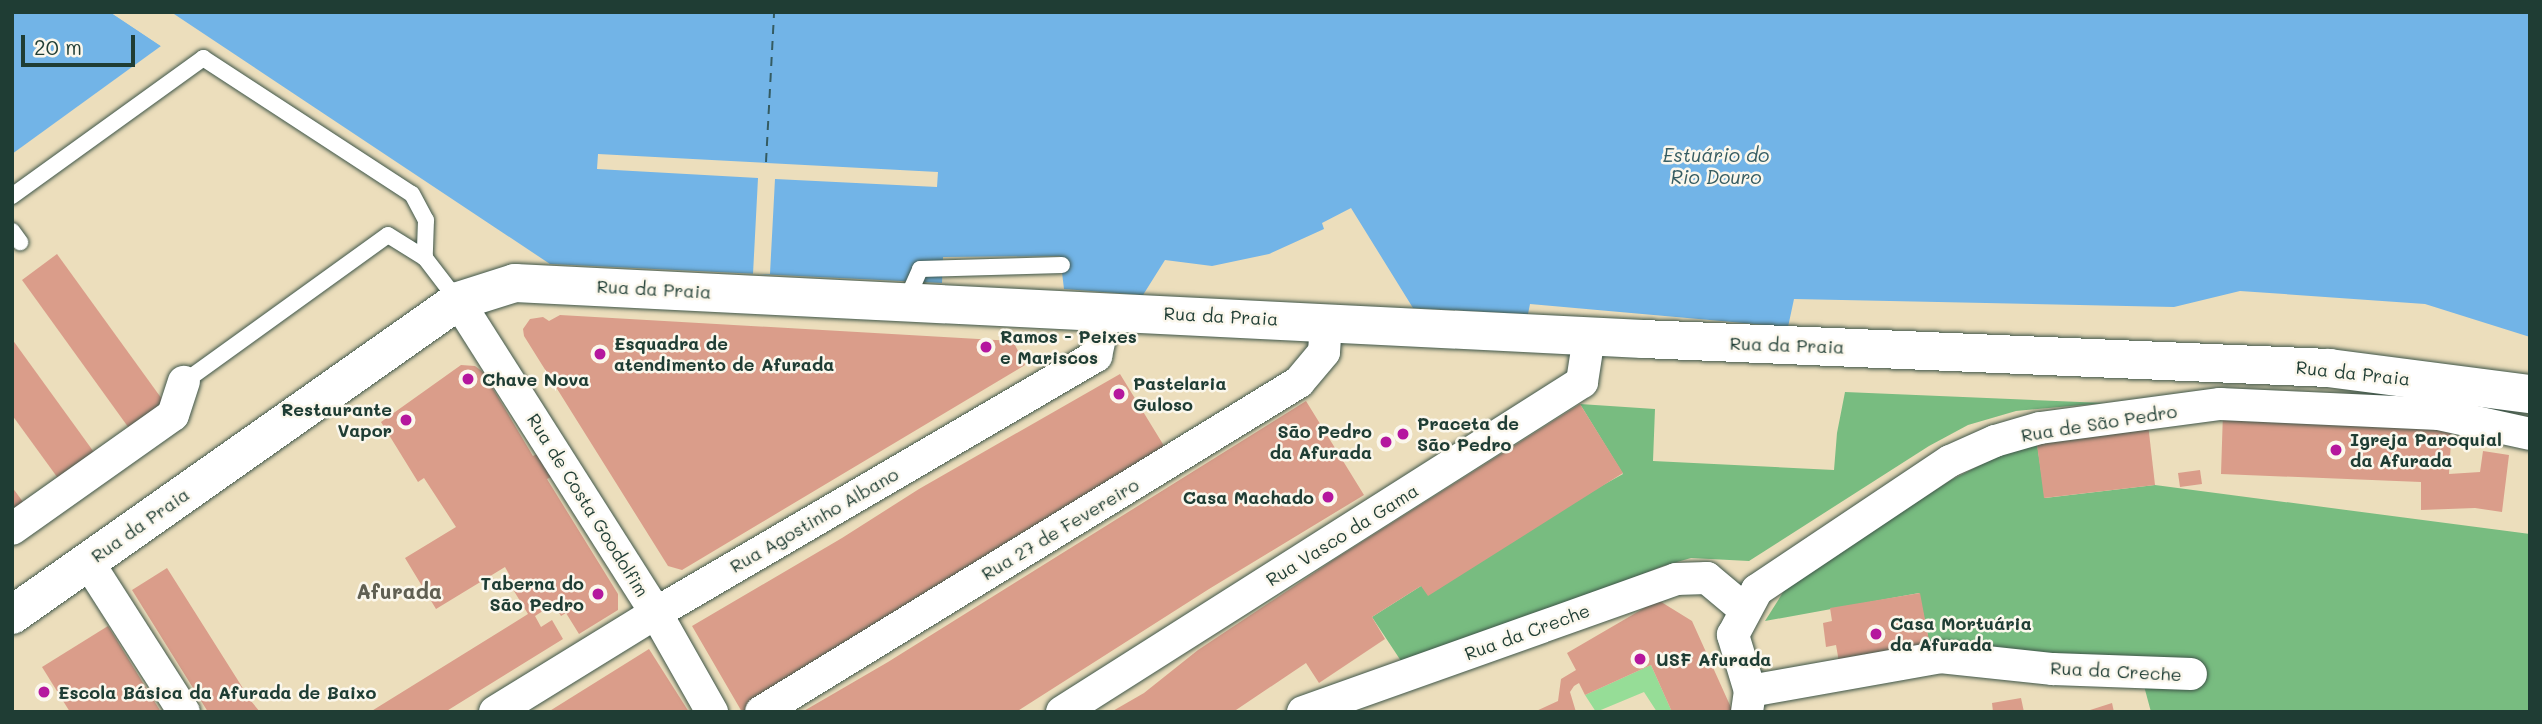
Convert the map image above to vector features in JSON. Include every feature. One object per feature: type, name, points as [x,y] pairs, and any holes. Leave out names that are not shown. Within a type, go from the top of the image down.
[{"type":"main road","name":"Rua da Praia","points":[[12,615],[458,301],[514,283],[1326,321],[1589,337],[2329,368],[2530,394]]},
{"type":"street","name":"Rua de Costa Goodolfim","points":[[458,301],[656,613],[712,712]]},
{"type":"street","name":"Rua Agostinho Albano","points":[[495,712],[656,613],[1096,356],[1106,311]]},
{"type":"street","name":"Rua 27 de Fevereiro","points":[[761,712],[1299,382],[1324,352],[1326,321]]},
{"type":"street","name":"Rua Vasco da Gama","points":[[1062,712],[1582,382],[1589,337]]},
{"type":"street","points":[[12,529],[173,415],[184,382]]},
{"type":"street","name":"Rua de São Pedro","points":[[1749,701],[1733,635],[1744,609],[1757,590],[1950,461],[1996,441],[2040,428],[2220,404],[2439,414],[2530,434]]},
{"type":"street","points":[[88,562],[184,712]]},
{"type":"street","name":"Rua da Creche","points":[[1303,712],[1676,579],[1707,578],[1744,609]]},
{"type":"street","name":"Rua da Creche","points":[[1749,701],[1940,657],[2053,669],[2191,674]]},
{"type":"lane","points":[[12,197],[203,58],[412,194],[426,220],[425,258]]},
{"type":"lane","points":[[184,382],[388,235],[425,258],[458,301]]},
{"type":"lane","points":[[906,301],[920,269],[1062,265]]},
{"type":"green space","points":[[1845,392],[2104,403],[2016,411],[1968,425],[1929,446],[1749,561],[1691,558],[1663,566],[1405,667],[1372,617],[1421,586],[1623,474],[1580,404],[1655,409],[1653,461],[1834,470],[1837,433]]},
{"type":"green space","points":[[2036,437],[2045,498],[2155,485],[2530,534],[2530,712],[2151,712],[2140,671],[1930,646],[1919,593],[1765,621],[1787,586],[1951,480]]},
{"type":"green space","points":[[1651,665],[1672,712],[1657,712],[1644,692],[1596,712],[1585,695]]},
{"type":"water","points":[[12,12],[110,12],[161,46],[12,154]]},
{"type":"water","name":"Estuário do Rio Douro","points":[[171,12],[2530,12],[2530,337],[2425,304],[2240,291],[2174,307],[1794,299],[1788,327],[1530,304],[1528,314],[1413,308],[1351,208],[1322,223],[1324,229],[1269,254],[1212,266],[1165,260],[1143,295],[1064,289],[1060,256],[943,257],[942,283],[550,264]]},
{"type":"pier","points":[[110,12],[117,12],[164,44],[161,46]]},
{"type":"pier","points":[[598,154],[938,172],[937,187],[775,179],[770,274],[753,274],[758,178],[597,169]]},
{"type":"building","points":[[57,254],[167,406],[131,431],[22,280]]},
{"type":"building","points":[[560,315],[1013,341],[1025,365],[682,570],[668,566],[524,336],[523,329],[530,319],[543,317],[549,321]]},
{"type":"building","points":[[12,339],[96,455],[60,481],[12,415]]},
{"type":"building","points":[[461,365],[475,366],[483,372],[533,456],[537,454],[551,477],[547,479],[618,594],[618,610],[579,634],[566,613],[561,616],[554,604],[535,616],[541,627],[552,620],[563,639],[445,712],[370,712],[528,614],[506,578],[510,576],[505,567],[436,609],[405,558],[456,527],[424,478],[418,482],[381,422]]},
{"type":"building","points":[[1120,374],[1169,454],[742,712],[692,626],[842,538],[919,489]]},
{"type":"building","points":[[1306,401],[1364,495],[1209,589],[1016,712],[802,712],[888,662]]},
{"type":"building","points":[[1580,404],[1623,473],[1428,596],[1421,586],[1372,617],[1385,639],[1319,683],[1306,663],[1233,712],[1111,712],[1144,693],[1198,650],[1335,559]]},
{"type":"building","name":"Igreja Paroquial da Afurada","points":[[2223,412],[2452,425],[2449,474],[2480,472],[2483,451],[2509,455],[2502,512],[2475,508],[2421,510],[2421,482],[2221,474]]},
{"type":"building","points":[[2148,424],[2155,485],[2044,498],[2036,437]]},
{"type":"building","points":[[2200,470],[2202,484],[2180,487],[2178,473]]},
{"type":"building","points":[[12,487],[26,506],[12,516]]},
{"type":"building","points":[[167,568],[260,712],[208,712],[132,590]]},
{"type":"building","name":"Casa Mortuária da Afurada","points":[[1920,593],[1930,646],[1839,662],[1836,645],[1826,647],[1823,623],[1832,621],[1830,608]]},
{"type":"building","name":"USF Afurada","points":[[1658,600],[1692,621],[1733,712],[1672,712],[1651,665],[1585,695],[1579,683],[1574,686],[1570,692],[1576,712],[1534,712],[1558,701],[1561,679],[1576,670],[1567,653]]},
{"type":"building","points":[[108,626],[161,712],[70,712],[42,667]]},
{"type":"building","points":[[649,649],[689,712],[548,712]]},
{"type":"building","points":[[2021,698],[2024,712],[1993,712],[1992,703]]},
{"type":"building","points":[[2112,703],[2114,712],[2087,712],[2087,711]]},
{"type":"ferry route","points":[[766,162],[774,12]]},
{"type":"place","name":"Ramos - Peixes e Mariscos","points":[[986,347]]},
{"type":"place","name":"Esquadra de atendimento de Afurada","points":[[600,354]]},
{"type":"place","name":"Chave Nova","points":[[468,379]]},
{"type":"place","name":"Pastelaria Guloso","points":[[1119,394]]},
{"type":"place","name":"Restaurante Vapor","points":[[406,420]]},
{"type":"place","name":"Praceta de São Pedro","points":[[1403,434]]},
{"type":"place","name":"São Pedro da Afurada","points":[[1386,442]]},
{"type":"place","name":"Igreja Paroquial da Afurada","points":[[2336,450]]},
{"type":"place","name":"Casa Machado","points":[[1328,497]]},
{"type":"place","name":"Taberna do São Pedro","points":[[598,594]]},
{"type":"place","name":"Casa Mortuária da Afurada","points":[[1876,634]]},
{"type":"place","name":"USF Afurada","points":[[1640,659]]},
{"type":"place","name":"Escola Básica da Afurada de Baixo","points":[[44,692]]},
{"type":"district","name":"Afurada","points":[[399,591]]}]
